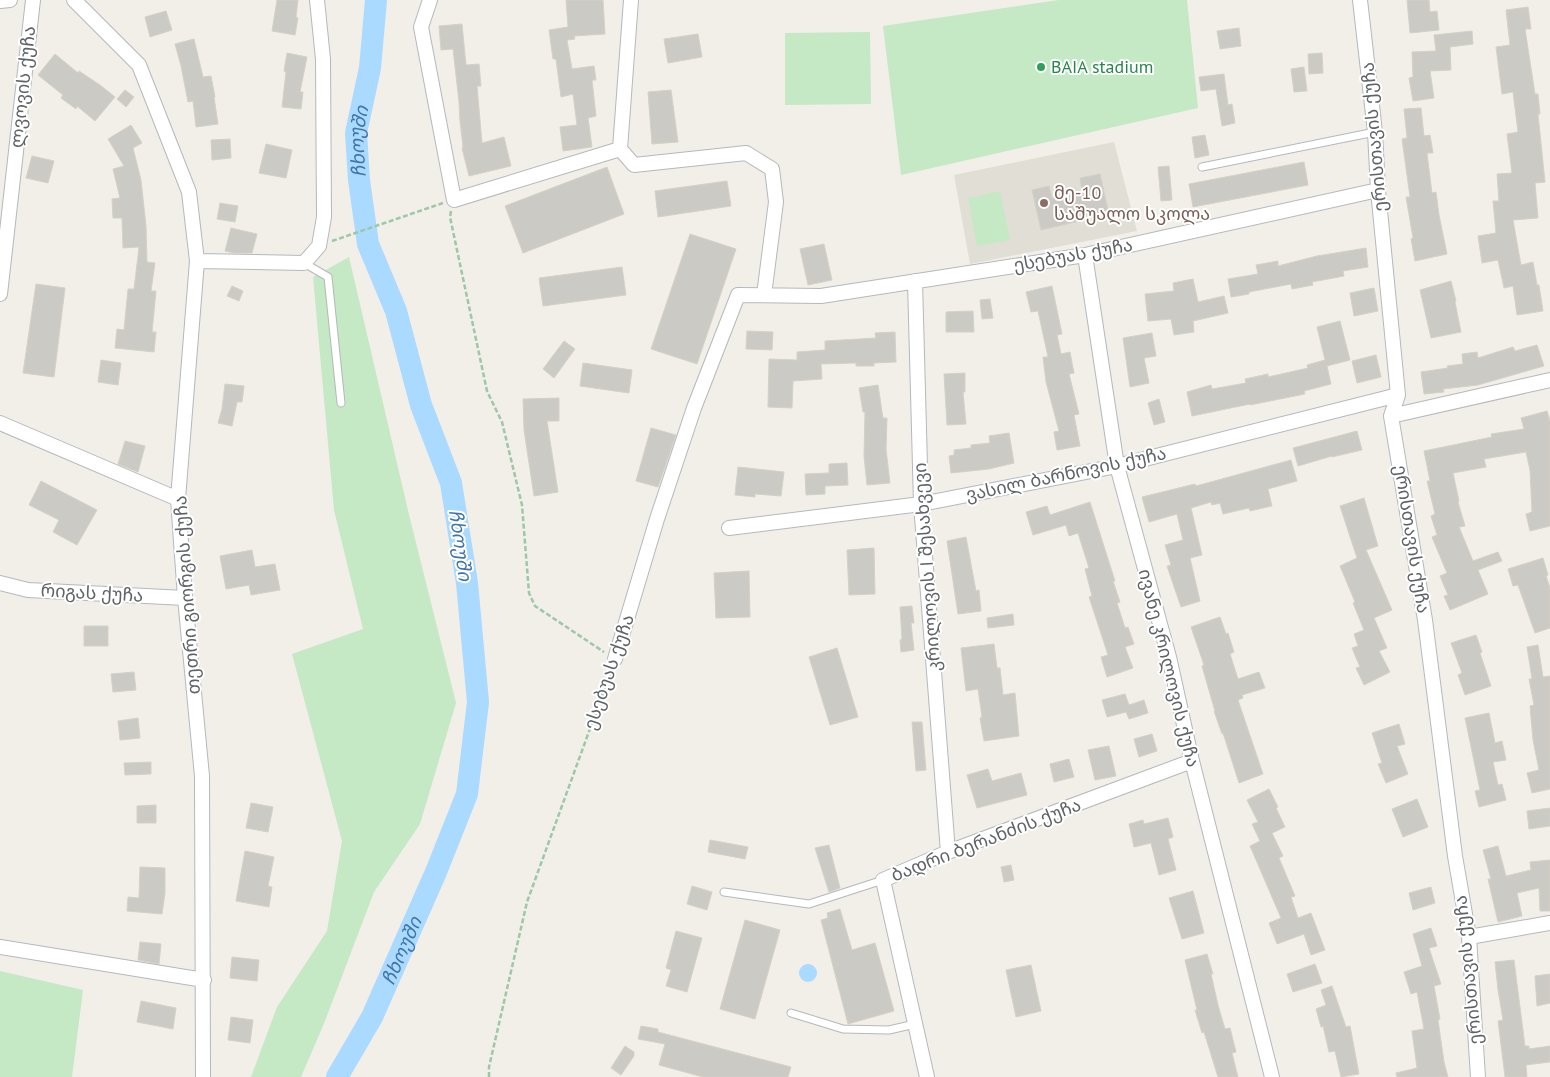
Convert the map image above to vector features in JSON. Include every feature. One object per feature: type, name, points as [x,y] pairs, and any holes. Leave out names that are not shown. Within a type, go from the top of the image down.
[{"type":"street","points":[[0,1],[10,0]]},
{"type":"street","name":"ლვოვის ქუჩა","points":[[0,294],[33,0]]},
{"type":"street","name":"თეთრი გიორგის ქუჩა","points":[[74,0],[139,65],[189,192],[197,261],[178,500],[185,598],[202,776],[203,1077]]},
{"type":"street","points":[[197,261],[304,263],[319,246],[324,217],[323,59],[317,0]]},
{"type":"street","points":[[430,0],[421,26],[454,200],[620,149]]},
{"type":"street","points":[[631,0],[620,149],[634,165],[746,153],[772,169],[776,202],[764,296]]},
{"type":"street","name":"ერისთავის ქუჩა","points":[[1360,0],[1375,132],[1378,190],[1398,395],[1391,416],[1426,620],[1455,856],[1469,937],[1478,1077]]},
{"type":"street","name":"ესებუას ქუჩა","points":[[615,660],[657,519],[691,417],[738,295],[820,296],[1085,255],[1378,190]]},
{"type":"street","name":"ივანე კრილოვის ქუჩა","points":[[1085,255],[1117,466],[1169,658],[1192,761],[1272,1077]]},
{"type":"street","name":"კრილოვის I შესახვევი","points":[[915,282],[921,504],[948,852]]},
{"type":"street","points":[[1391,416],[1550,380]]},
{"type":"street","name":"ვასილ ბარნოვის ქუჩა","points":[[729,528],[921,504],[1117,466],[1398,395]]},
{"type":"street","points":[[0,423],[178,500]]},
{"type":"street","name":"რიგას ქუჩა","points":[[0,584],[28,590],[185,598]]},
{"type":"street","name":"ბადრი ბერანძის ქუჩა","points":[[927,1077],[883,880],[948,852],[1192,761]]},
{"type":"street","points":[[1469,937],[1550,923]]},
{"type":"street","points":[[0,947],[204,980]]},
{"type":"lane","points":[[1202,167],[1375,132]]},
{"type":"lane","points":[[304,263],[328,277],[341,403]]},
{"type":"lane","points":[[724,892],[808,904],[883,880]]},
{"type":"lane","points":[[791,1013],[843,1029],[889,1030],[916,1024]]},
{"type":"path","points":[[319,246],[454,200]]},
{"type":"path","points":[[454,200],[450,217],[486,391],[502,422],[522,505],[529,593],[535,606],[615,660]]},
{"type":"path","name":"ესებუას ქუჩა","points":[[489,1077],[527,902],[615,660]]},
{"type":"shaded area","name":"მე-10 საშუალო სკოლა","points":[[1114,142],[1137,231],[970,264],[954,175]]},
{"type":"green space","name":"BAIA stadium","points":[[1059,0],[1187,0],[1198,108],[901,175],[883,26]]},
{"type":"green space","points":[[870,32],[871,104],[785,105],[785,33]]},
{"type":"green space","points":[[1000,191],[1010,240],[977,246],[968,198]]},
{"type":"green space","points":[[349,257],[410,519],[456,703],[420,824],[374,892],[325,1021],[301,1077],[251,1077],[277,1007],[327,931],[342,841],[292,654],[363,629],[334,510],[313,277]]},
{"type":"green space","points":[[0,971],[83,990],[72,1077],[0,1077]]},
{"type":"water","points":[[808,964],[814,967],[817,973],[814,979],[808,982],[802,979],[799,973],[802,967]]},
{"type":"building","points":[[277,0],[298,0],[296,17],[298,18],[295,35],[272,31]]},
{"type":"building","points":[[566,0],[603,0],[605,34],[574,36],[575,39],[567,40],[572,69],[594,66],[596,80],[592,80],[596,116],[588,118],[592,147],[563,151],[560,127],[577,125],[573,94],[561,97],[556,59],[553,59],[549,30],[568,27]]},
{"type":"building","points":[[1407,0],[1429,0],[1430,12],[1437,11],[1439,30],[1410,33]]},
{"type":"building","points":[[1528,7],[1531,29],[1525,29],[1535,94],[1538,94],[1540,114],[1538,114],[1545,182],[1535,183],[1538,218],[1513,220],[1521,265],[1533,262],[1543,311],[1517,315],[1513,286],[1504,288],[1498,260],[1482,263],[1478,236],[1496,233],[1493,201],[1499,201],[1497,174],[1512,173],[1507,134],[1518,132],[1513,92],[1502,94],[1496,47],[1510,45],[1506,10]]},
{"type":"building","points":[[166,11],[172,30],[150,37],[145,17]]},
{"type":"building","points":[[462,24],[466,65],[479,64],[481,86],[477,86],[482,143],[504,137],[511,166],[469,176],[462,148],[453,49],[441,50],[439,26]]},
{"type":"building","points":[[1239,28],[1241,46],[1220,49],[1217,31]]},
{"type":"building","points":[[1472,31],[1473,44],[1450,47],[1451,70],[1430,71],[1434,98],[1413,101],[1409,78],[1413,77],[1412,52],[1436,51],[1434,35]]},
{"type":"building","points":[[698,34],[702,57],[668,63],[664,39]]},
{"type":"building","points":[[194,39],[203,77],[211,76],[218,124],[196,127],[193,101],[188,102],[175,44]]},
{"type":"building","points":[[287,53],[307,57],[300,92],[303,92],[301,109],[282,107]]},
{"type":"building","points":[[1322,53],[1323,73],[1309,74],[1308,54]]},
{"type":"building","points":[[55,54],[78,73],[79,71],[115,97],[95,121],[77,106],[76,109],[61,98],[63,95],[38,75]]},
{"type":"building","points":[[1304,67],[1307,91],[1294,92],[1291,69]]},
{"type":"building","points":[[1224,74],[1228,105],[1232,104],[1235,123],[1222,126],[1216,89],[1201,91],[1199,77]]},
{"type":"building","points":[[125,90],[134,97],[126,107],[117,99]]},
{"type":"building","points":[[671,90],[678,142],[652,144],[648,92]]},
{"type":"building","points":[[1421,108],[1424,136],[1430,135],[1433,153],[1427,153],[1432,193],[1436,192],[1447,254],[1415,261],[1406,197],[1410,197],[1402,139],[1407,138],[1404,109]]},
{"type":"building","points":[[131,125],[142,143],[133,148],[141,180],[146,226],[147,262],[155,263],[151,291],[156,291],[152,332],[156,332],[154,352],[115,348],[117,329],[124,330],[128,289],[134,289],[139,247],[123,248],[122,218],[113,218],[112,199],[120,198],[113,169],[124,166],[108,139]]},
{"type":"building","points":[[1205,135],[1209,155],[1195,158],[1192,137]]},
{"type":"building","points":[[230,139],[231,158],[212,160],[211,140]]},
{"type":"building","points":[[266,144],[292,150],[286,178],[259,173]]},
{"type":"building","points":[[32,156],[54,161],[48,183],[26,178]]},
{"type":"building","points":[[1304,162],[1308,185],[1193,207],[1189,184]]},
{"type":"building","points":[[1169,166],[1172,200],[1161,201],[1158,167]]},
{"type":"building","points":[[607,167],[624,214],[523,253],[505,206]]},
{"type":"building","points":[[1100,174],[1109,214],[1041,230],[1032,190],[1049,186],[1052,198],[1082,191],[1080,178]]},
{"type":"building","points":[[727,181],[731,206],[658,217],[655,191]]},
{"type":"building","points":[[220,203],[238,206],[235,222],[217,219]]},
{"type":"building","points":[[231,228],[257,234],[252,253],[225,251]]},
{"type":"building","points":[[690,234],[736,249],[697,364],[651,349]]},
{"type":"building","points":[[824,244],[832,280],[808,285],[800,249]]},
{"type":"building","points":[[1366,248],[1368,267],[1343,271],[1344,276],[1312,282],[1313,285],[1292,289],[1291,284],[1231,297],[1228,279],[1258,274],[1256,265],[1278,261],[1278,266],[1317,256]]},
{"type":"building","points":[[622,267],[626,295],[543,306],[539,278]]},
{"type":"building","points":[[1193,279],[1198,302],[1224,296],[1228,313],[1193,321],[1194,332],[1174,335],[1171,319],[1148,321],[1145,294],[1174,291],[1173,283]]},
{"type":"building","points":[[1451,281],[1461,332],[1431,338],[1420,290]]},
{"type":"building","points":[[36,284],[65,288],[54,377],[23,373]]},
{"type":"building","points":[[232,286],[243,291],[239,301],[227,296]]},
{"type":"building","points":[[1052,286],[1062,334],[1057,335],[1061,354],[1070,352],[1074,373],[1069,374],[1079,414],[1074,415],[1080,446],[1057,450],[1054,432],[1059,431],[1046,382],[1043,357],[1048,357],[1038,311],[1031,312],[1026,292]]},
{"type":"building","points":[[1374,288],[1378,311],[1354,316],[1350,293]]},
{"type":"building","points":[[990,299],[993,318],[982,319],[980,300]]},
{"type":"building","points":[[973,311],[974,332],[946,332],[946,312]]},
{"type":"building","points":[[1340,321],[1350,360],[1327,366],[1331,384],[1304,391],[1305,394],[1192,416],[1187,392],[1211,385],[1212,389],[1246,383],[1245,379],[1268,374],[1268,377],[1308,368],[1307,365],[1325,360],[1317,327]]},
{"type":"building","points":[[747,331],[773,332],[772,350],[746,349]]},
{"type":"building","points":[[895,332],[896,362],[874,363],[874,366],[856,366],[856,363],[821,364],[822,379],[793,381],[792,408],[768,407],[769,359],[797,360],[797,352],[825,350],[825,341],[876,338],[875,333]]},
{"type":"building","points":[[1152,333],[1156,356],[1144,358],[1149,383],[1130,387],[1123,338]]},
{"type":"building","points":[[564,341],[575,349],[554,378],[543,369]]},
{"type":"building","points":[[1537,345],[1544,366],[1478,385],[1443,389],[1444,392],[1424,394],[1421,372],[1463,364],[1462,354],[1477,352],[1478,358],[1513,347],[1515,351]]},
{"type":"building","points":[[1376,355],[1381,377],[1357,383],[1352,361]]},
{"type":"building","points":[[101,360],[121,363],[118,385],[98,382]]},
{"type":"building","points":[[583,363],[632,370],[629,393],[580,386]]},
{"type":"building","points":[[965,373],[965,392],[963,392],[966,424],[947,425],[944,374]]},
{"type":"building","points":[[225,384],[244,386],[242,402],[237,402],[232,426],[218,423]]},
{"type":"building","points":[[878,385],[883,418],[887,418],[886,449],[890,483],[867,485],[864,456],[865,412],[863,412],[859,388]]},
{"type":"building","points":[[559,398],[559,421],[547,421],[558,492],[534,496],[524,430],[523,399]]},
{"type":"building","points":[[1159,399],[1165,422],[1154,425],[1148,403]]},
{"type":"building","points":[[1547,411],[1550,421],[1550,526],[1530,531],[1526,514],[1532,512],[1530,470],[1526,452],[1484,459],[1486,467],[1453,473],[1458,502],[1465,526],[1459,527],[1473,561],[1498,552],[1502,561],[1478,570],[1488,594],[1450,610],[1444,596],[1448,595],[1440,576],[1447,573],[1432,537],[1437,535],[1431,516],[1435,514],[1427,481],[1430,481],[1424,451],[1492,437],[1491,434],[1524,429],[1521,418]]},
{"type":"building","points":[[651,428],[676,435],[658,487],[636,481]]},
{"type":"building","points":[[1357,431],[1362,450],[1298,466],[1293,448]]},
{"type":"building","points":[[1009,433],[1014,463],[989,469],[951,473],[949,456],[954,455],[954,450],[971,448],[971,445],[990,443],[989,436]]},
{"type":"building","points":[[125,441],[145,446],[138,472],[118,464]]},
{"type":"building","points":[[1291,460],[1297,481],[1268,489],[1272,506],[1250,511],[1249,508],[1223,514],[1220,503],[1212,505],[1211,502],[1191,508],[1202,555],[1190,558],[1200,601],[1181,607],[1167,566],[1171,565],[1165,545],[1183,540],[1177,514],[1149,522],[1142,497],[1195,484],[1196,486]]},
{"type":"building","points":[[847,463],[848,485],[825,486],[825,494],[806,495],[805,474],[829,473],[829,464]]},
{"type":"building","points":[[738,467],[784,472],[781,496],[755,494],[755,497],[735,495]]},
{"type":"building","points":[[41,481],[97,510],[77,545],[53,532],[59,520],[29,505]]},
{"type":"building","points":[[1364,498],[1378,546],[1366,550],[1392,610],[1374,618],[1387,648],[1379,651],[1390,672],[1364,685],[1356,668],[1360,667],[1352,648],[1358,646],[1354,634],[1364,630],[1340,566],[1357,558],[1340,506]]},
{"type":"building","points":[[1090,502],[1115,581],[1113,581],[1120,602],[1117,603],[1125,628],[1128,627],[1134,644],[1125,647],[1133,668],[1107,677],[1101,657],[1108,655],[1089,597],[1092,596],[1085,569],[1089,568],[1078,533],[1069,536],[1066,525],[1033,535],[1026,512],[1047,506],[1050,515]]},
{"type":"building","points":[[966,537],[976,591],[979,590],[981,611],[958,614],[947,541]]},
{"type":"building","points":[[874,548],[875,594],[849,595],[847,550]]},
{"type":"building","points":[[252,550],[255,567],[275,564],[280,590],[251,595],[249,585],[226,589],[220,556]]},
{"type":"building","points":[[1543,558],[1550,588],[1550,628],[1535,633],[1518,585],[1513,586],[1508,569]]},
{"type":"building","points":[[749,571],[750,617],[716,618],[714,573]]},
{"type":"building","points":[[912,606],[914,623],[911,623],[914,650],[901,652],[900,607]]},
{"type":"building","points":[[1013,614],[1014,625],[988,628],[987,618]]},
{"type":"building","points":[[1220,617],[1234,652],[1230,654],[1238,679],[1259,672],[1265,688],[1242,695],[1243,698],[1238,700],[1263,774],[1239,783],[1214,711],[1202,666],[1204,665],[1191,627]]},
{"type":"building","points":[[84,626],[108,626],[108,646],[84,646]]},
{"type":"building","points":[[1476,635],[1491,686],[1465,695],[1458,675],[1462,673],[1451,643]]},
{"type":"building","points":[[994,644],[997,668],[1000,668],[1003,695],[1015,693],[1019,736],[984,741],[978,689],[966,691],[961,648]]},
{"type":"building","points":[[1538,645],[1543,677],[1550,676],[1550,789],[1532,793],[1527,773],[1539,770],[1533,740],[1530,706],[1534,705],[1529,679],[1532,679],[1527,647]]},
{"type":"building","points":[[837,648],[858,717],[830,725],[809,657]]},
{"type":"building","points":[[134,672],[136,690],[113,692],[111,674]]},
{"type":"building","points":[[1125,694],[1129,705],[1144,700],[1148,713],[1129,719],[1126,712],[1107,717],[1102,700]]},
{"type":"building","points":[[1489,713],[1495,743],[1502,741],[1506,760],[1493,762],[1498,785],[1502,784],[1506,800],[1479,807],[1475,791],[1480,790],[1465,718]]},
{"type":"building","points":[[138,718],[140,738],[120,740],[118,721]]},
{"type":"building","points":[[912,722],[922,722],[926,770],[916,771]]},
{"type":"building","points":[[1399,724],[1405,744],[1397,746],[1408,774],[1386,783],[1378,764],[1382,763],[1372,733]]},
{"type":"building","points":[[1152,734],[1157,751],[1139,757],[1134,739]]},
{"type":"building","points":[[1109,746],[1116,776],[1095,780],[1088,750]]},
{"type":"building","points":[[1069,759],[1074,777],[1054,782],[1050,764]]},
{"type":"building","points":[[151,762],[151,774],[125,775],[124,763]]},
{"type":"building","points":[[988,769],[992,781],[1021,773],[1027,795],[977,808],[967,775]]},
{"type":"building","points":[[1269,789],[1285,827],[1272,833],[1283,856],[1279,858],[1295,896],[1291,897],[1298,918],[1311,913],[1325,950],[1311,955],[1304,934],[1277,944],[1269,923],[1281,918],[1250,846],[1260,841],[1252,824],[1258,822],[1247,800]]},
{"type":"building","points":[[1417,799],[1428,827],[1403,837],[1392,809]]},
{"type":"building","points":[[251,803],[273,807],[268,832],[246,828]]},
{"type":"building","points":[[156,805],[156,823],[137,823],[137,806]]},
{"type":"building","points":[[1550,808],[1550,826],[1529,829],[1527,811]]},
{"type":"building","points":[[1168,818],[1173,837],[1168,839],[1176,870],[1159,875],[1151,843],[1134,847],[1129,824],[1143,820],[1144,824]]},
{"type":"building","points":[[710,840],[748,847],[745,859],[708,852]]},
{"type":"building","points":[[829,845],[840,888],[829,892],[815,848]]},
{"type":"building","points":[[1498,846],[1506,876],[1531,870],[1530,862],[1550,860],[1550,911],[1540,911],[1539,888],[1517,893],[1522,916],[1498,922],[1488,879],[1491,879],[1483,850]]},
{"type":"building","points":[[245,851],[274,857],[268,886],[272,887],[269,907],[236,901]]},
{"type":"building","points":[[1011,865],[1014,880],[1004,882],[1001,867]]},
{"type":"building","points":[[140,867],[165,868],[165,893],[162,914],[127,911],[128,897],[139,898]]},
{"type":"building","points":[[692,886],[712,892],[707,910],[687,904]]},
{"type":"building","points":[[1431,887],[1435,903],[1413,910],[1409,893]]},
{"type":"building","points":[[1193,891],[1204,933],[1182,939],[1169,898]]},
{"type":"building","points":[[840,909],[852,950],[875,943],[894,1011],[848,1024],[821,920],[828,918],[827,913]]},
{"type":"building","points":[[745,920],[780,930],[755,1019],[720,1009]]},
{"type":"building","points":[[1431,928],[1437,946],[1429,948],[1441,984],[1434,986],[1440,1019],[1438,1020],[1444,1062],[1448,1077],[1397,1077],[1396,1073],[1417,1068],[1412,1031],[1424,1029],[1417,992],[1411,994],[1404,972],[1422,966],[1413,934]]},
{"type":"building","points":[[676,931],[702,938],[687,992],[666,986],[671,970],[666,968]]},
{"type":"building","points":[[140,942],[161,944],[159,964],[138,960]]},
{"type":"building","points":[[1207,954],[1225,1029],[1230,1028],[1236,1052],[1232,1053],[1238,1077],[1218,1077],[1195,1010],[1197,1010],[1185,960]]},
{"type":"building","points":[[232,957],[259,960],[257,981],[230,978]]},
{"type":"building","points":[[1514,960],[1525,1046],[1529,1046],[1529,1049],[1550,1046],[1550,1062],[1526,1065],[1527,1077],[1505,1077],[1498,1021],[1503,1020],[1495,962]]},
{"type":"building","points":[[1315,964],[1322,983],[1293,992],[1287,974]]},
{"type":"building","points":[[1031,965],[1041,1011],[1016,1017],[1006,970]]},
{"type":"building","points":[[1550,974],[1550,1003],[1537,1006],[1535,976]]},
{"type":"building","points":[[1332,986],[1346,1027],[1350,1026],[1359,1074],[1341,1077],[1335,1051],[1329,1052],[1323,1026],[1321,1027],[1316,1009],[1326,1005],[1321,990]]},
{"type":"building","points":[[141,1001],[176,1008],[173,1029],[137,1022]]},
{"type":"building","points":[[231,1017],[253,1020],[250,1043],[228,1040]]},
{"type":"building","points":[[641,1026],[658,1029],[658,1032],[791,1067],[788,1077],[703,1077],[659,1065],[665,1044],[638,1039]]},
{"type":"building","points":[[625,1046],[634,1052],[634,1056],[621,1075],[611,1068]]},
{"type":"waterway","name":"ჩხოუში","points":[[337,1077],[372,1017],[436,872],[467,794],[478,702],[467,583],[451,483],[421,405],[396,311],[368,244],[359,180],[356,133],[370,68],[376,0]]},
{"type":"place","name":"BAIA stadium","points":[[1041,67]]},
{"type":"place","name":"მე-10 საშუალო სკოლა","points":[[1044,203]]}]
